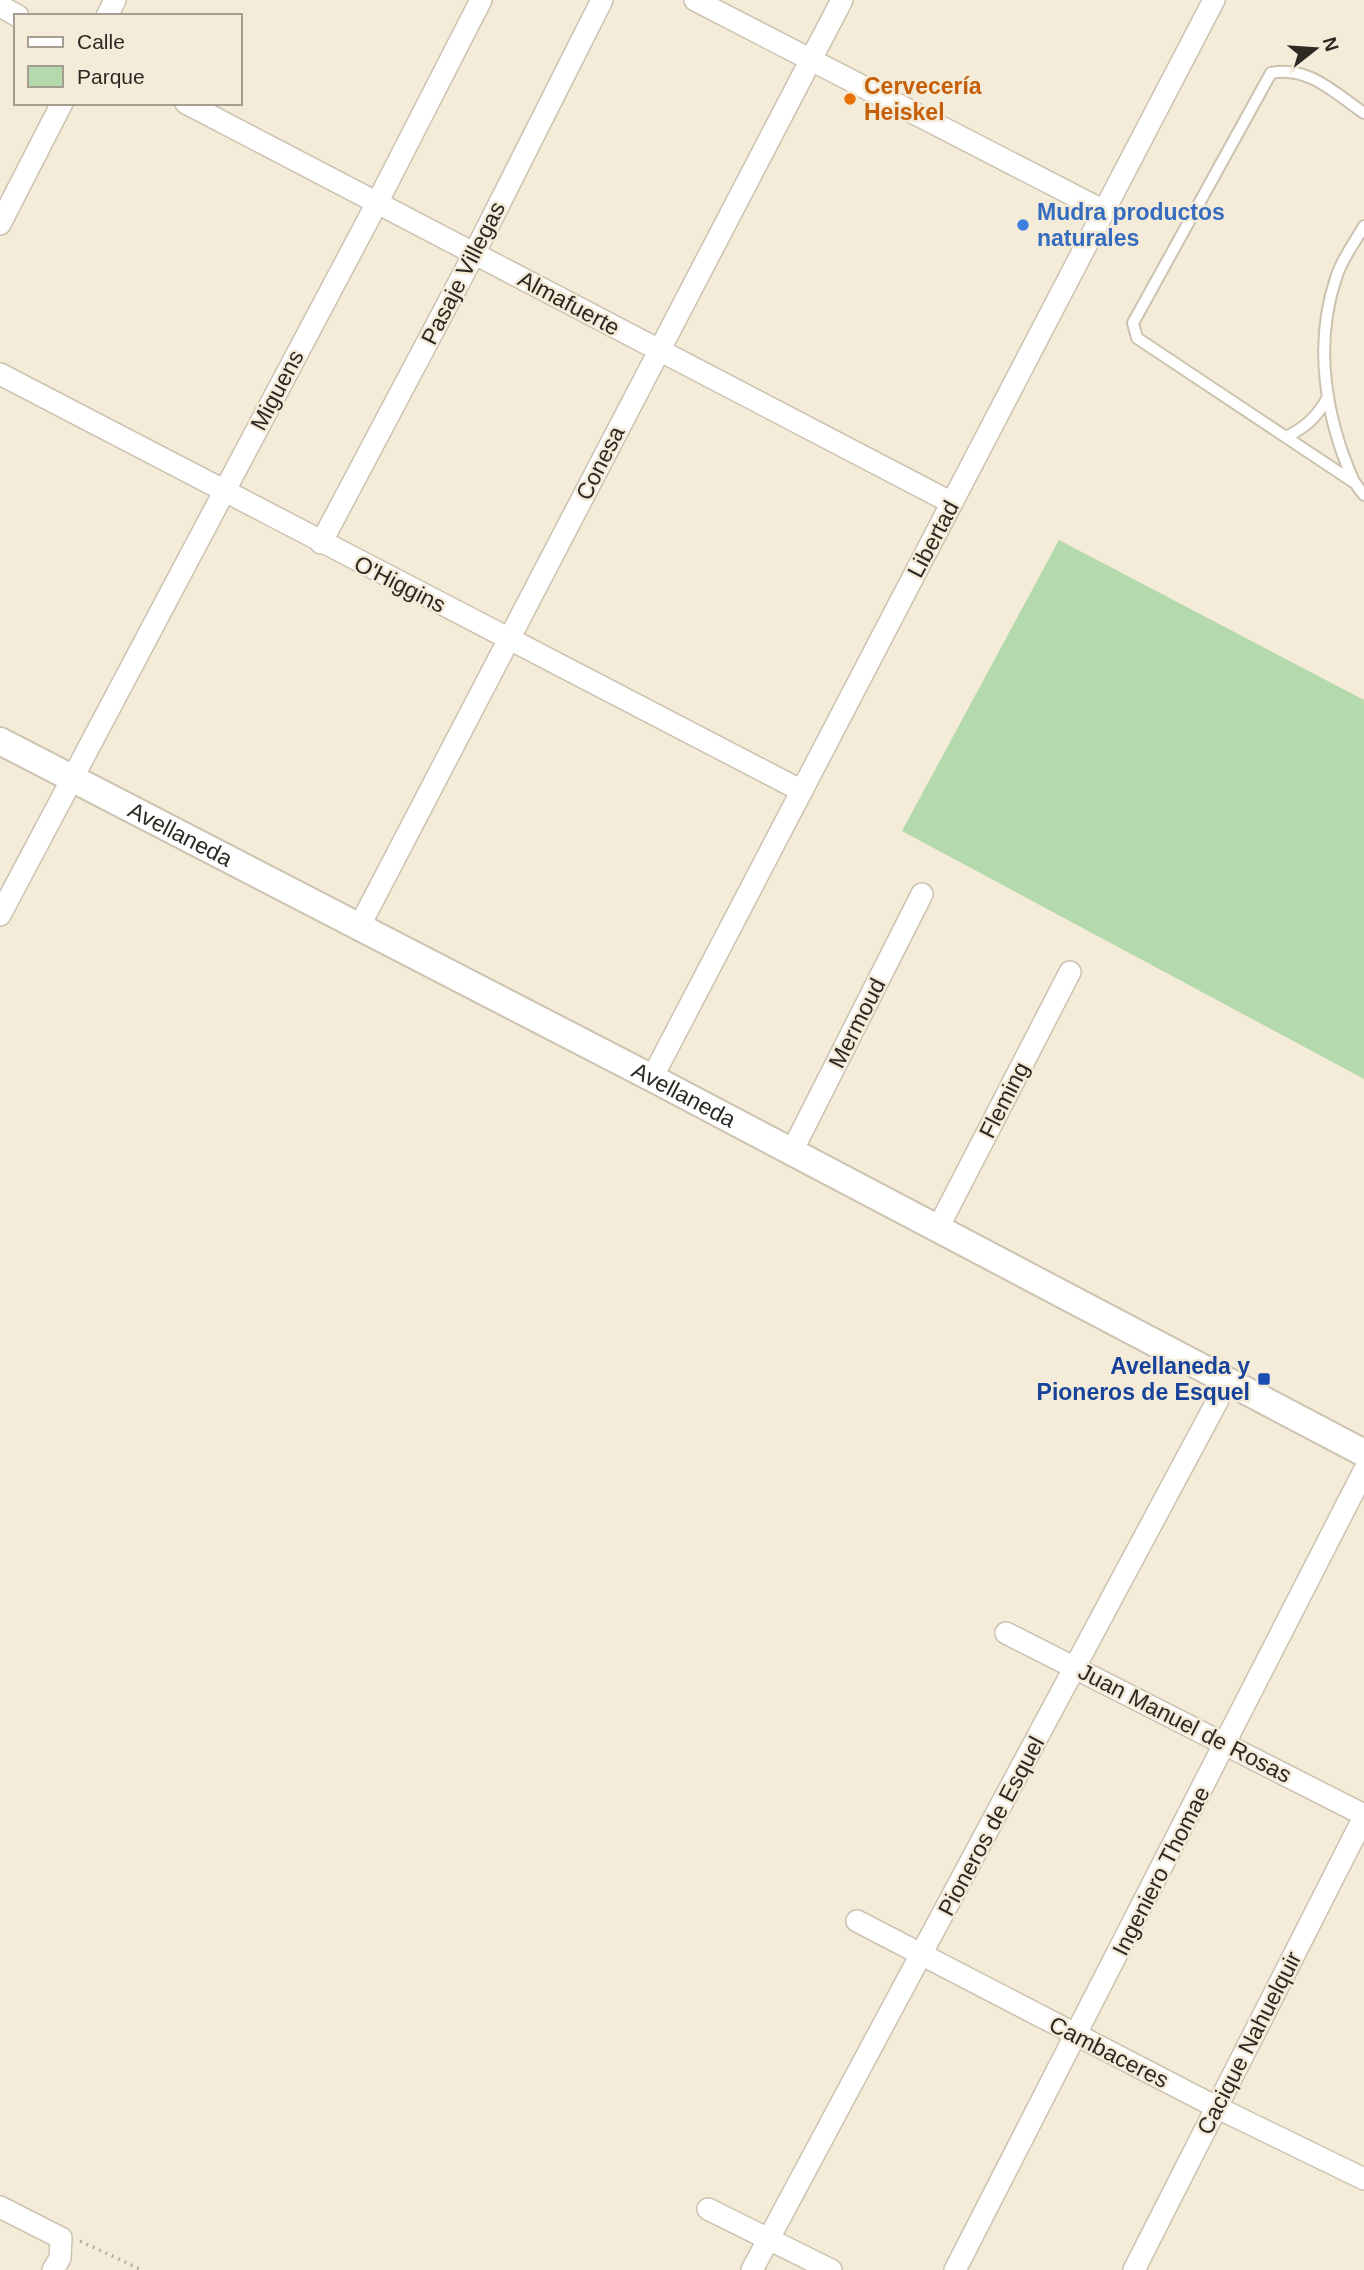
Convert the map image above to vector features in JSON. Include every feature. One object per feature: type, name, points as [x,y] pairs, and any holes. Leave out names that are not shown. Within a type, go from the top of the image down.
[{"type":"street","name":"Miguens","points":[[0,915],[377,203],[481,0]]},
{"type":"street","name":"Pasaje Villegas","points":[[321,544],[474,254],[602,0]]},
{"type":"street","points":[[695,0],[1104,211]]},
{"type":"street","name":"Conesa","points":[[359,927],[842,0]]},
{"type":"street","name":"Libertad","points":[[652,1078],[1214,0]]},
{"type":"street","points":[[0,224],[61,105]]},
{"type":"street","name":"Almafuerte","points":[[190,105],[952,503]]},
{"type":"street","name":"O'Higgins","points":[[0,374],[321,544],[802,791]]},
{"type":"street","name":"Avellaneda","points":[[0,741],[652,1078],[1364,1453]]},
{"type":"street","name":"Mermoud","points":[[792,1152],[922,894]]},
{"type":"street","name":"Fleming","points":[[938,1228],[1070,972]]},
{"type":"street","name":"Pioneros de Esquel","points":[[752,2270],[1228,1381]]},
{"type":"street","name":"Ingeniero Thomae","points":[[956,2270],[1364,1471]]},
{"type":"street","name":"Juan Manuel de Rosas","points":[[1006,1633],[1364,1816]]},
{"type":"street","name":"Cacique Nahuelquir","points":[[1134,2270],[1364,1816]]},
{"type":"street","name":"Cambaceres","points":[[857,1921],[1216,2107],[1364,2179]]},
{"type":"street","points":[[0,2207],[61,2238],[60,2258],[53,2270]]},
{"type":"street","points":[[708,2209],[831,2270]]},
{"type":"lane","points":[[1355,483],[1136,338],[1133,323],[1271,73],[1289,69],[1307,75],[1364,113]]},
{"type":"lane","points":[[1364,226],[1336,275],[1326,314],[1324,375],[1337,444],[1355,483],[1364,495]]},
{"type":"lane","points":[[1286,437],[1306,428],[1320,413],[1328,397]]},
{"type":"path","points":[[61,2238],[79,2241],[142,2270]]},
{"type":"green space","points":[[1059,540],[1364,700],[1364,1079],[902,831]]},
{"type":"place","name":"Cervecería Heiskel","points":[[850,99]]},
{"type":"place","name":"Mudra productos naturales","points":[[1023,225]]},
{"type":"place","name":"Avellaneda y Pioneros de Esquel","points":[[1264,1379]]}]
